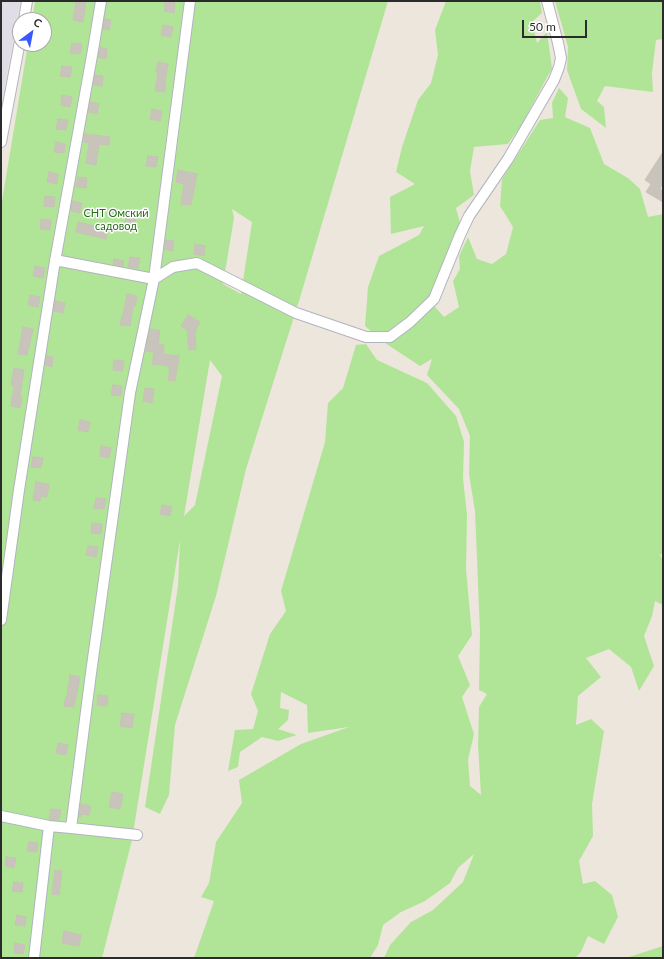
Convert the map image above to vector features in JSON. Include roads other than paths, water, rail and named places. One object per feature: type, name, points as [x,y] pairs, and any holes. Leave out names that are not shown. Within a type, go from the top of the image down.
[{"type":"lane","points":[[25,12],[27,1]]},
{"type":"lane","points":[[1,620],[19,490],[55,260],[101,1]]},
{"type":"lane","points":[[71,828],[128,400],[154,279],[190,1]]},
{"type":"lane","points":[[55,260],[154,279],[173,267],[197,263],[296,312],[366,338],[390,337],[410,322],[434,300],[469,216],[508,158],[554,80],[560,67],[561,58],[547,1]]},
{"type":"lane","points":[[1,142],[18,52]]},
{"type":"lane","points":[[1,816],[49,826],[137,836]]},
{"type":"lane","points":[[34,958],[49,826]]},
{"type":"park label","name":"СНТ Омский садовод","points":[[116,219]]}]
